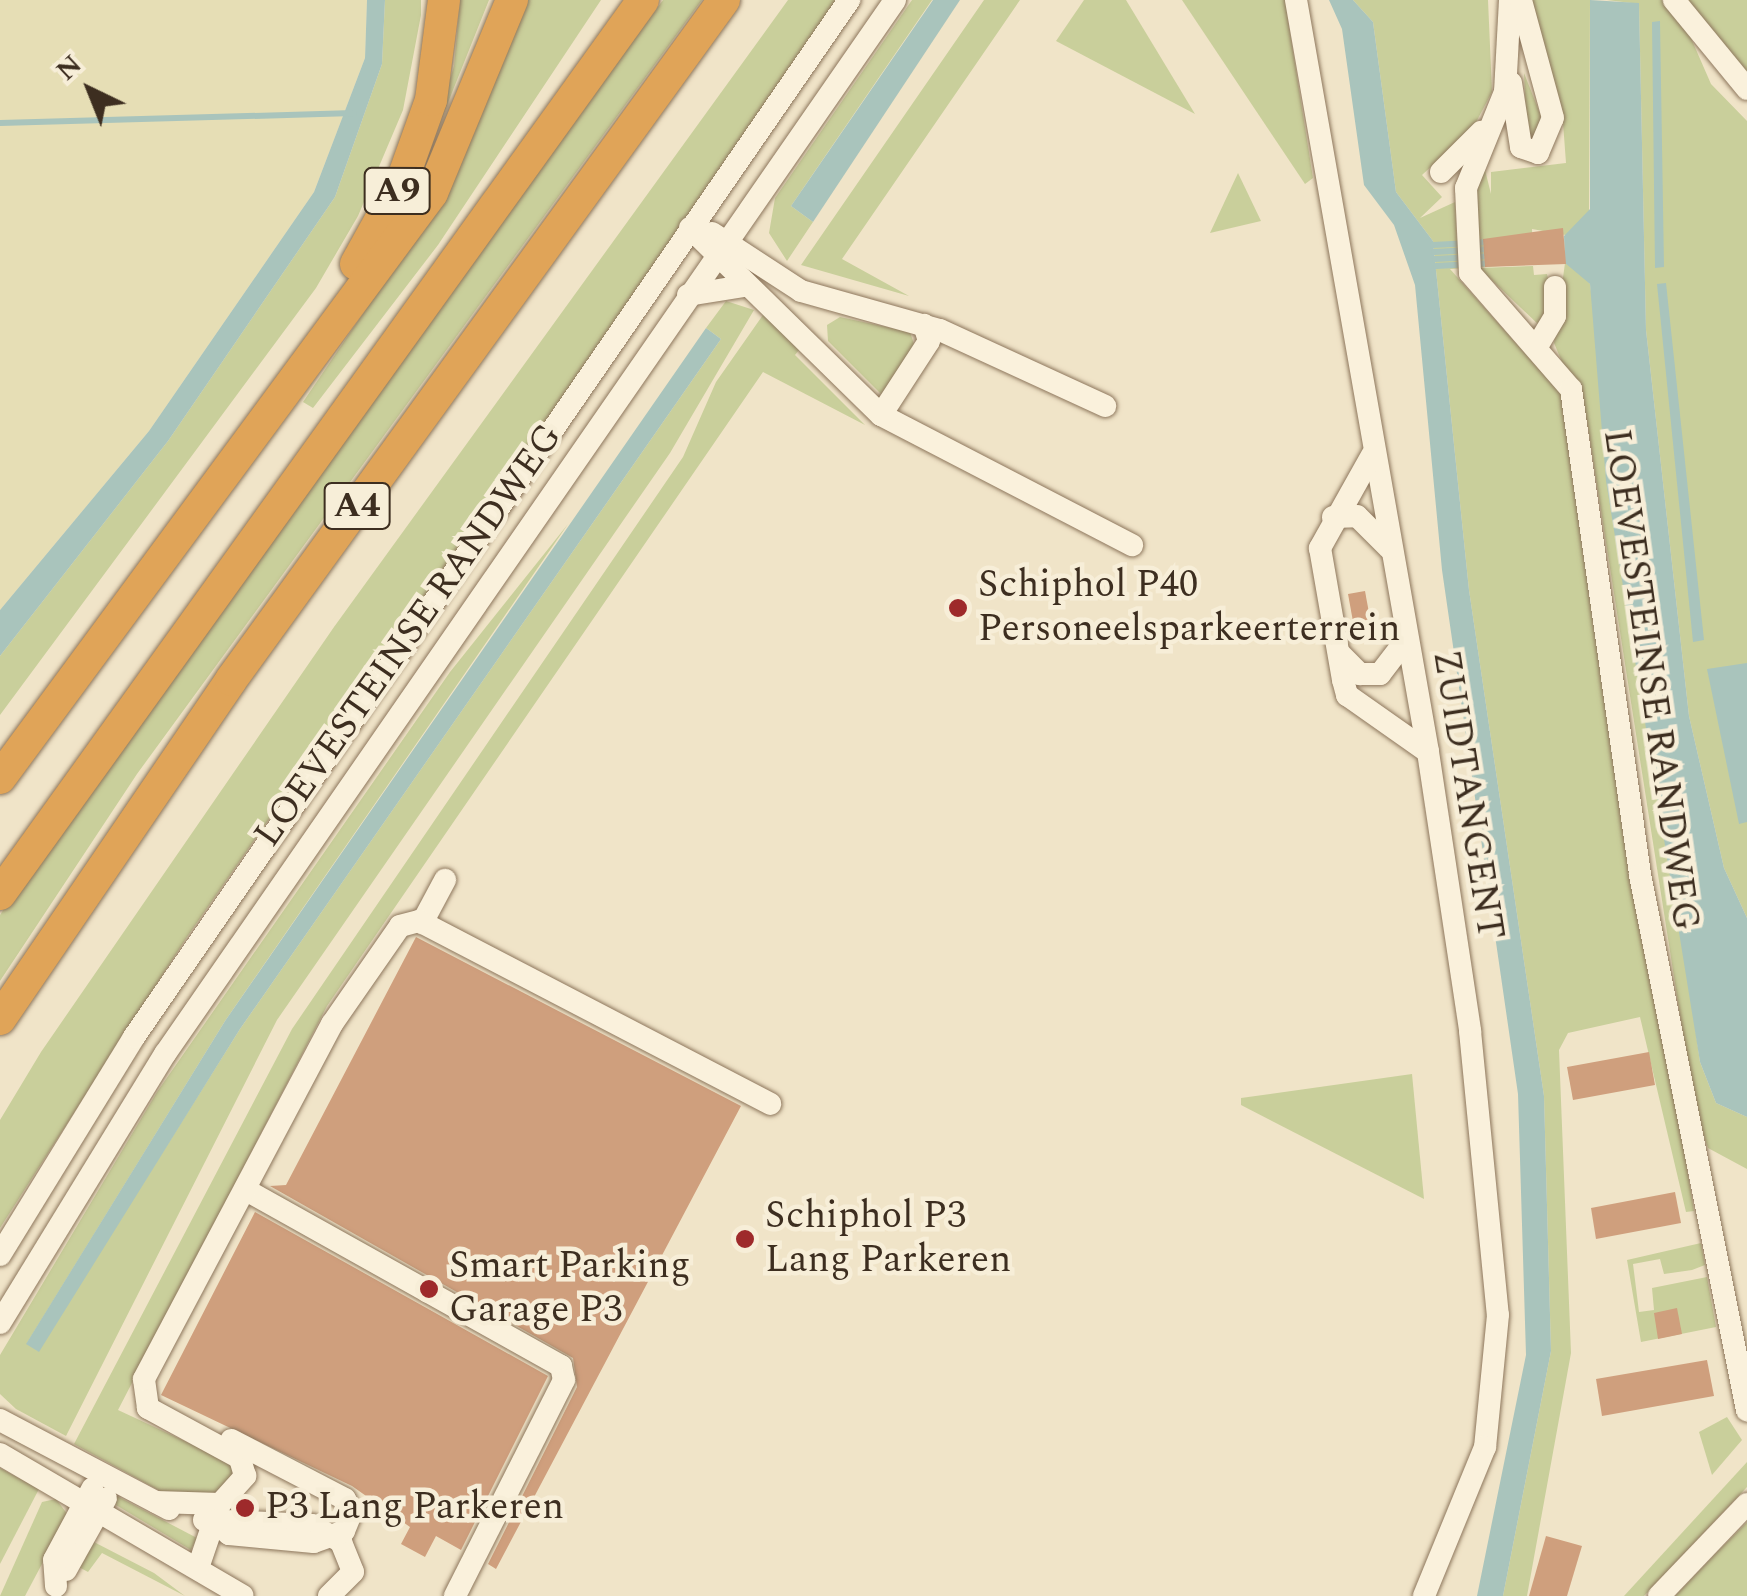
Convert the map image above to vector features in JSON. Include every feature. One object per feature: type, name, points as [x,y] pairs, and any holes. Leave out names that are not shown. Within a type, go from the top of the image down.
[{"type":"highway","name":"A9","points":[[301,364],[402,181],[431,100],[444,0]]},
{"type":"highway","points":[[0,778],[301,364],[432,193],[512,0]]},
{"type":"highway","name":"A4","points":[[0,894],[643,0]]},
{"type":"highway","name":"A4","points":[[0,1020],[231,680],[724,0]]},
{"type":"street","name":"LOEVESTEINSE RANDWEG","points":[[0,1255],[134,1037],[849,0]]},
{"type":"street","name":"LOEVESTEINSE RANDWEG","points":[[0,1323],[165,1054],[894,0]]},
{"type":"street","name":"ZUIDTANGENT","points":[[1296,0],[1372,455],[1428,752],[1470,1031],[1498,1314],[1485,1447],[1424,1596]]},
{"type":"street","name":"LOEVESTEINSE RANDWEG","points":[[1510,0],[1507,80],[1471,170],[1469,269],[1478,292],[1539,343],[1571,389],[1640,876],[1747,1410]]},
{"type":"street","points":[[1507,80],[1522,148],[1538,153],[1554,118],[1521,0]]},
{"type":"street","points":[[1674,0],[1747,89]]},
{"type":"street","points":[[1440,172],[1507,80]]},
{"type":"street","points":[[690,228],[727,237],[801,291],[924,326],[1105,406]]},
{"type":"street","points":[[690,228],[712,259],[794,320],[881,415],[1132,545]]},
{"type":"street","points":[[688,295],[744,286]]},
{"type":"street","points":[[1539,343],[1554,316],[1556,287]]},
{"type":"street","points":[[881,415],[929,341],[924,326]]},
{"type":"street","points":[[1372,455],[1333,517],[1320,548],[1339,653],[1347,695],[1428,752]]},
{"type":"street","points":[[1333,517],[1357,516],[1391,551]]},
{"type":"street","points":[[1339,653],[1372,676],[1398,662],[1406,640]]},
{"type":"street","points":[[422,922],[445,880]]},
{"type":"street","points":[[219,1440],[205,1450],[155,1423],[142,1400],[144,1379],[332,1024],[400,926],[422,922],[770,1104]]},
{"type":"street","points":[[246,1190],[560,1366],[564,1380],[456,1596]]},
{"type":"street","points":[[0,1420],[210,1529],[228,1534],[334,1537],[352,1556],[337,1590]]},
{"type":"street","points":[[156,1502],[226,1502],[246,1470],[219,1440]]},
{"type":"street","points":[[219,1440],[344,1499],[349,1520],[334,1537]]},
{"type":"street","points":[[0,1454],[94,1504],[244,1596]]},
{"type":"street","points":[[94,1504],[108,1476]]},
{"type":"street","points":[[1659,1596],[1747,1504]]},
{"type":"street","points":[[198,1568],[210,1529]]},
{"type":"street","points":[[210,1529],[330,1553],[344,1560],[337,1590]]},
{"type":"street","points":[[198,1568],[227,1596]]},
{"type":"shaded area","points":[[0,0],[367,0],[365,58],[314,192],[149,431],[0,610]]},
{"type":"green space","points":[[385,0],[421,0],[421,15],[403,110],[358,216],[316,288],[0,715],[0,656],[168,441],[335,197],[382,64]]},
{"type":"green space","points":[[460,0],[489,0],[429,150],[454,66]]},
{"type":"green space","points":[[522,0],[601,0],[438,245],[313,408],[303,402],[419,231]]},
{"type":"green space","points":[[663,0],[702,0],[137,774],[0,981],[0,915],[54,833]]},
{"type":"green space","points":[[788,0],[839,0],[187,937],[0,1228],[0,1120],[41,1052],[334,627]]},
{"type":"green space","points":[[912,0],[932,0],[791,206],[813,222],[787,261],[769,233],[775,198]]},
{"type":"green space","points":[[984,0],[1020,0],[842,259],[909,296],[801,265]]},
{"type":"green space","points":[[1084,0],[1126,0],[1195,114],[1056,41]]},
{"type":"green space","points":[[1182,0],[1285,0],[1313,178],[1305,184]]},
{"type":"green space","points":[[1353,0],[1488,0],[1492,92],[1473,128],[1422,175],[1442,197],[1420,218],[1455,202],[1457,241],[1484,166],[1491,194],[1491,172],[1566,163],[1562,109],[1529,0],[1590,0],[1589,214],[1571,236],[1532,229],[1533,264],[1450,269],[1562,395],[1694,1211],[1686,1212],[1640,1017],[1568,1033],[1559,1050],[1571,1353],[1527,1596],[1503,1596],[1551,1351],[1544,1096],[1469,590],[1433,241],[1396,192],[1373,22]]},
{"type":"green space","points":[[1607,0],[1662,0],[1687,29],[1711,84],[1747,121],[1747,918],[1724,868],[1689,716],[1646,330],[1639,4]]},
{"type":"green space","points":[[1684,0],[1747,0],[1747,74]]},
{"type":"green space","points":[[1524,73],[1541,116],[1536,140],[1527,140]]},
{"type":"green space","points":[[1238,173],[1261,221],[1210,233]]},
{"type":"green space","points":[[1573,262],[1590,284],[1700,1062],[1716,1103],[1747,1117],[1747,1169],[1708,1148],[1695,1111],[1587,421],[1554,343],[1565,263]]},
{"type":"green space","points":[[1533,266],[1534,275],[1547,274],[1552,297],[1540,326],[1479,268]]},
{"type":"green space","points":[[726,301],[754,310],[670,453],[277,1020],[66,1436],[16,1409],[0,1394],[0,1355],[157,1092],[450,672],[568,524],[225,1021],[27,1343],[38,1351],[240,1029],[721,339],[706,328]]},
{"type":"green space","points":[[765,312],[803,345],[795,355],[865,425],[763,372],[327,1006],[118,1410],[236,1465],[224,1496],[171,1497],[74,1444],[292,1029],[683,457],[716,382]]},
{"type":"green space","points":[[840,317],[910,332],[914,344],[882,395],[828,341],[827,325]]},
{"type":"green space","points":[[1412,1074],[1424,1199],[1241,1105],[1241,1098]]},
{"type":"green space","points":[[1701,1243],[1705,1265],[1692,1270],[1664,1274],[1660,1259],[1633,1264],[1639,1312],[1654,1310],[1652,1288],[1707,1277],[1716,1327],[1641,1342],[1627,1260]]},
{"type":"green space","points":[[1727,1417],[1742,1440],[1712,1475],[1699,1432]]},
{"type":"green space","points":[[1747,1462],[1747,1487],[1644,1596],[1624,1596]]},
{"type":"green space","points":[[0,1468],[39,1489],[0,1564]]},
{"type":"green space","points":[[115,1495],[197,1538],[191,1550],[111,1502]]},
{"type":"green space","points":[[56,1499],[68,1515],[25,1596],[0,1596],[42,1502]]},
{"type":"green space","points":[[1747,1522],[1747,1596],[1675,1596],[1717,1552]]},
{"type":"green space","points":[[92,1541],[154,1573],[185,1596],[102,1553],[88,1572],[77,1566]]},
{"type":"water","points":[[367,0],[385,0],[382,64],[335,197],[168,441],[0,656],[0,610],[149,431],[314,192],[365,58]]},
{"type":"water","points":[[933,0],[960,0],[813,222],[791,206]]},
{"type":"water","points":[[1329,0],[1353,0],[1373,22],[1396,192],[1433,241],[1469,590],[1544,1096],[1551,1351],[1503,1596],[1477,1596],[1526,1355],[1518,1094],[1442,570],[1415,285],[1394,225],[1364,185],[1342,29]]},
{"type":"water","points":[[1590,0],[1639,3],[1646,330],[1689,716],[1724,868],[1747,918],[1747,1117],[1716,1103],[1700,1062],[1606,481],[1590,284],[1565,263],[1564,236],[1590,209]]},
{"type":"water","points":[[1660,21],[1664,267],[1655,268],[1652,22]]},
{"type":"water","points":[[1666,283],[1704,640],[1693,642],[1657,284]]},
{"type":"water","points":[[706,328],[721,339],[240,1029],[39,1352],[26,1344],[225,1021]]},
{"type":"water","points":[[1747,663],[1747,822],[1739,824],[1707,669]]},
{"type":"building","points":[[1563,228],[1566,264],[1485,267],[1483,239]]},
{"type":"building","points":[[1365,591],[1373,635],[1356,638],[1348,594]]},
{"type":"building","points":[[416,937],[741,1106],[496,1569],[488,1564],[577,1387],[573,1358],[270,1186],[286,1185]]},
{"type":"building","points":[[1649,1052],[1655,1085],[1573,1100],[1567,1067]]},
{"type":"building","points":[[1675,1192],[1681,1223],[1596,1239],[1591,1208]]},
{"type":"building","points":[[255,1212],[548,1376],[461,1550],[436,1536],[425,1557],[401,1544],[410,1527],[352,1486],[161,1395]]},
{"type":"building","points":[[1677,1308],[1682,1334],[1658,1339],[1654,1313]]},
{"type":"building","points":[[1707,1360],[1714,1396],[1602,1416],[1596,1379]]},
{"type":"building","points":[[1546,1536],[1582,1546],[1567,1596],[1529,1596]]},
{"type":"waterway","points":[[0,123],[354,113]]},
{"type":"waterway","points":[[1433,245],[1491,242]]},
{"type":"waterway","points":[[1434,252],[1491,249]]},
{"type":"waterway","points":[[1435,259],[1492,256]]},
{"type":"waterway","points":[[1436,266],[1492,263]]},
{"type":"place","name":"Schiphol P40 Personeelsparkeerterrein","points":[[958,608]]},
{"type":"place","name":"Schiphol P3 Lang Parkeren","points":[[745,1239]]},
{"type":"place","name":"Smart Parking Garage P3","points":[[429,1289]]},
{"type":"place","name":"P3 Lang Parkeren","points":[[245,1508]]}]
